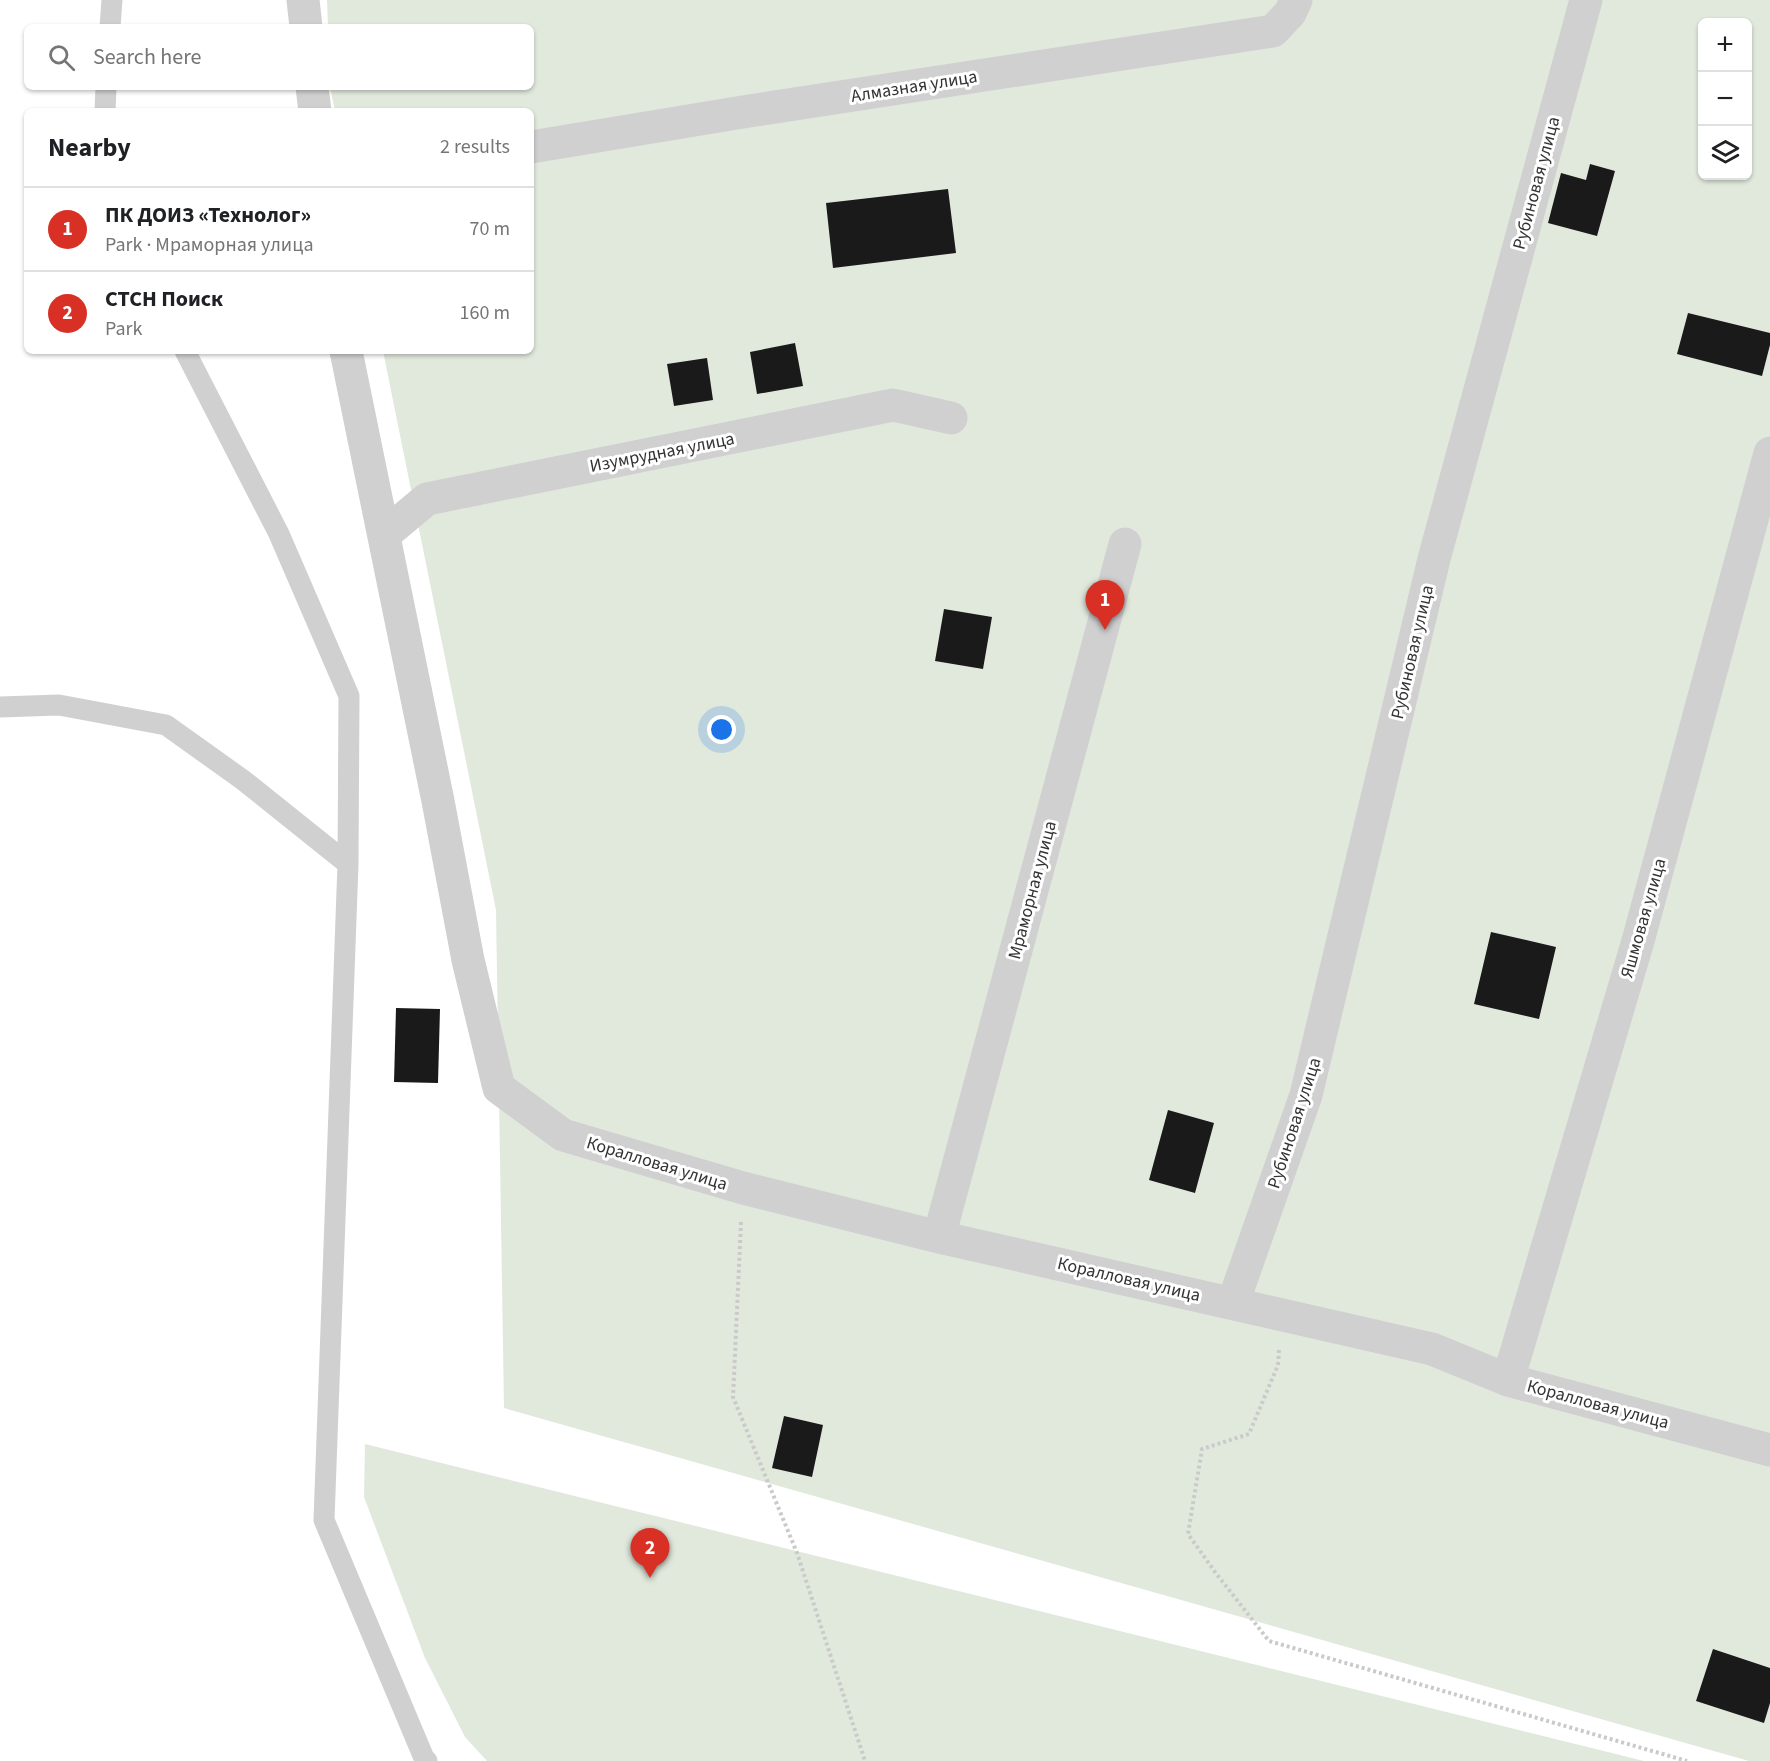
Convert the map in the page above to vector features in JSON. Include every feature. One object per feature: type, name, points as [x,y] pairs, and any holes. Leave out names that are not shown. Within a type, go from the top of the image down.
[{"type":"street","points":[[303,0],[306,24]]},
{"type":"street","name":"Рубиновая улица","points":[[1233,1303],[1306,1095],[1434,559],[1586,0]]},
{"type":"street","name":"Алмазная улица","points":[[534,147],[749,111],[1273,31],[1293,7]]},
{"type":"street","points":[[312,90],[315,108]]},
{"type":"street","points":[[347,354],[385,534]]},
{"type":"street","name":"Изумрудная улица","points":[[385,534],[428,499],[893,405],[951,418]]},
{"type":"street","name":"Яшмовая улица","points":[[1508,1380],[1638,941],[1770,453]]},
{"type":"street","name":"Коралловая улица","points":[[385,534],[468,960],[499,1088],[563,1135],[743,1188],[939,1237],[1432,1349],[1508,1380],[1770,1450]]},
{"type":"street","name":"Мраморная улица","points":[[939,1237],[1125,544]]},
{"type":"lane","points":[[110,24],[112,0]]},
{"type":"lane","points":[[105,108],[106,90]]},
{"type":"lane","points":[[187,354],[279,534],[349,696],[348,864],[324,1520],[427,1761]]},
{"type":"lane","points":[[0,707],[60,705],[166,725],[243,780],[348,864]]},
{"type":"path","points":[[743,1188],[733,1397],[797,1553],[865,1761]]},
{"type":"path","points":[[1282,1314],[1278,1365],[1249,1434],[1202,1449],[1188,1534],[1269,1641],[1688,1761]]},
{"type":"shaded area","points":[[327,0],[1770,0],[1770,1761],[1749,1761],[504,1408],[496,910],[384,354],[534,354],[534,108],[334,108],[331,90],[534,90],[534,24],[328,24]]},
{"type":"shaded area","points":[[365,1444],[1644,1761],[487,1761],[465,1737],[425,1658],[364,1497]]},
{"type":"building","points":[[1590,164],[1615,171],[1597,236],[1548,223],[1561,173],[1586,180]]},
{"type":"building","points":[[948,189],[956,253],[833,268],[826,203]]},
{"type":"building","points":[[1688,313],[1770,333],[1770,345],[1762,376],[1677,354]]},
{"type":"building","points":[[795,343],[803,386],[757,394],[750,352]]},
{"type":"building","points":[[707,358],[713,400],[674,406],[667,364]]},
{"type":"building","points":[[944,609],[992,617],[983,669],[935,661]]},
{"type":"building","points":[[1491,932],[1556,947],[1539,1019],[1474,1004]]},
{"type":"building","points":[[396,1008],[440,1009],[438,1083],[394,1082]]},
{"type":"building","points":[[1168,1110],[1214,1123],[1195,1193],[1149,1180]]},
{"type":"building","points":[[784,1416],[823,1425],[812,1477],[772,1468]]},
{"type":"building","points":[[1713,1649],[1770,1668],[1770,1703],[1764,1723],[1696,1701]]},
{"type":"place","name":"ПК ДОИЗ «Технолог»","points":[[1105,630]]},
{"type":"place","name":"СТСН Поиск","points":[[650,1578]]}]
